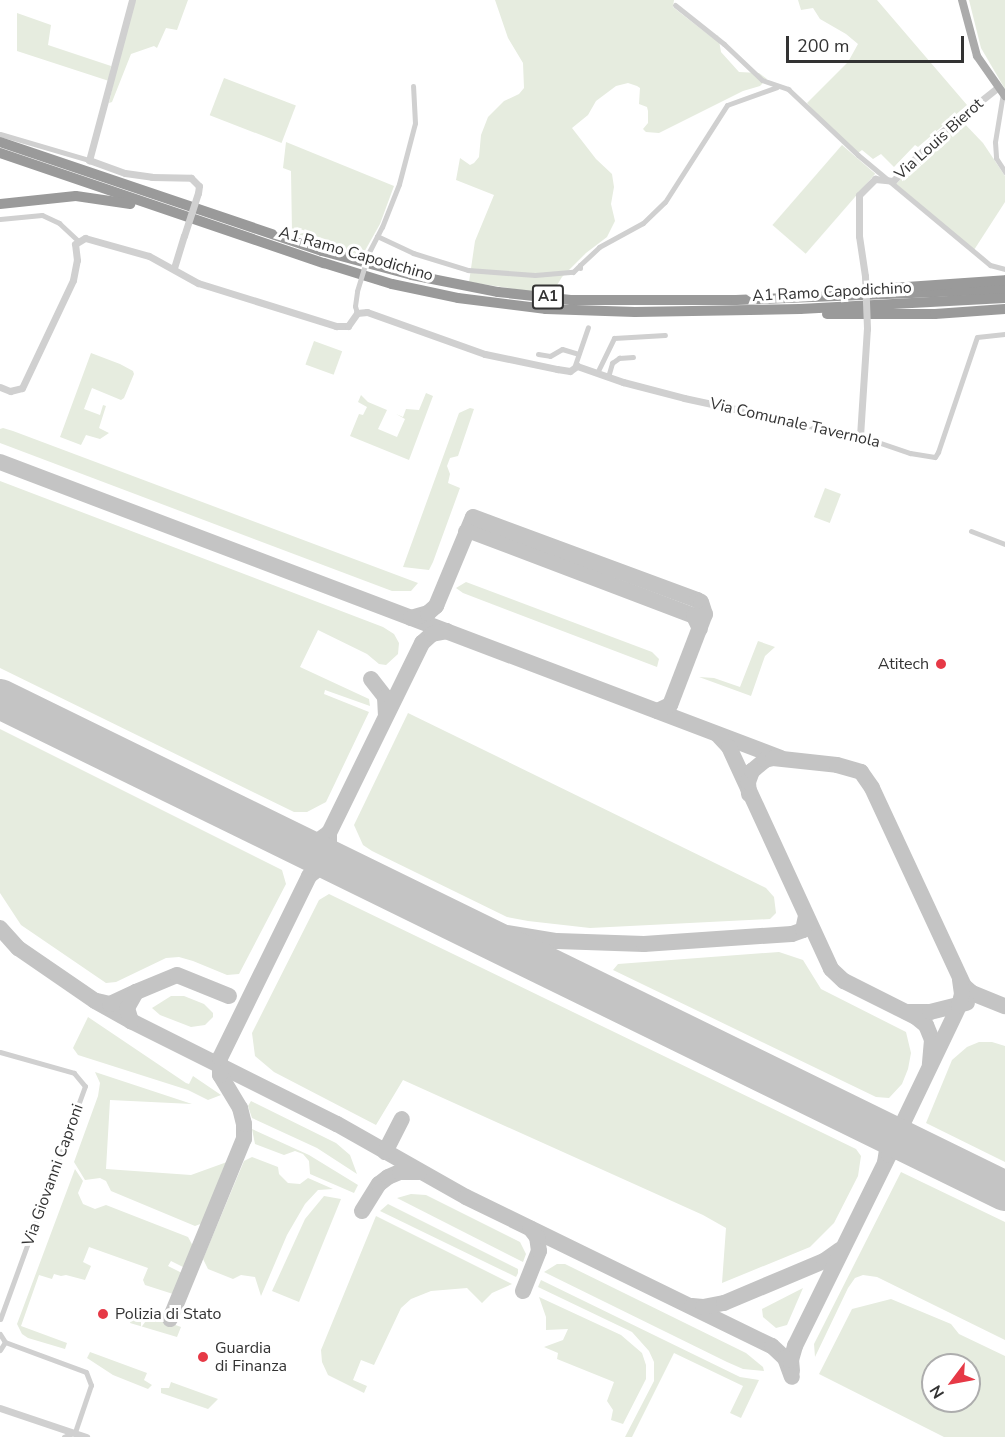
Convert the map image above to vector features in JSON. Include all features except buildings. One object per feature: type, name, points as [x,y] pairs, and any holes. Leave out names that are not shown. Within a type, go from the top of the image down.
[{"type":"highway","name":"A1 Ramo Capodichino","points":[[0,142],[322,251],[455,285],[571,300],[836,298],[1005,289]]},
{"type":"highway","name":"A1 Ramo Capodichino","points":[[0,153],[392,284],[458,298],[546,309],[634,312],[800,309],[1005,298]]},
{"type":"highway","points":[[0,204],[65,196],[113,200],[263,242]]},
{"type":"highway","points":[[836,298],[907,286],[1005,280]]},
{"type":"highway","points":[[800,309],[824,314],[851,315],[935,314],[1005,309]]},
{"type":"main road","points":[[962,0],[977,56],[1002,92]]},
{"type":"street","points":[[89,160],[132,0]]},
{"type":"street","points":[[675,5],[724,44],[762,80],[788,89],[890,182],[990,265],[1005,269]]},
{"type":"street","points":[[78,241],[85,238],[122,247],[149,256],[198,283],[336,326],[348,326],[357,313],[355,306],[357,291],[368,254],[399,184],[415,123],[413,86]]},
{"type":"street","points":[[377,236],[413,253],[468,270],[536,275],[573,272],[599,247],[643,223],[665,202],[727,105],[777,87]]},
{"type":"street","points":[[1002,92],[995,142],[996,158],[1005,172]]},
{"type":"street","name":"Via Louis Bierot","points":[[860,436],[867,329],[866,276],[859,236],[857,200],[875,179],[890,182],[938,135],[1002,92]]},
{"type":"street","points":[[0,134],[125,173],[152,177],[191,178],[199,186],[198,193],[174,268]]},
{"type":"street","points":[[0,219],[42,215],[59,223],[78,241]]},
{"type":"street","points":[[0,387],[10,391],[22,388],[73,280],[78,241]]},
{"type":"street","name":"Via Comunale Tavernola","points":[[357,313],[367,312],[485,354],[570,371],[577,366],[608,377],[749,413],[860,436],[910,453],[935,457],[977,337],[1005,334]]},
{"type":"street","points":[[574,368],[588,327]]},
{"type":"street","points":[[597,373],[614,338],[665,335]]},
{"type":"street","points":[[538,354],[550,356],[562,350],[578,354]]},
{"type":"street","points":[[608,377],[612,363],[619,358],[633,357]]},
{"type":"street","points":[[971,531],[1005,543]]},
{"type":"street","name":"Via Giovanni Caproni","points":[[0,1052],[74,1073],[84,1086],[1,1309],[0,1319]]},
{"type":"street","points":[[0,1334],[5,1342],[86,1372],[91,1385],[68,1435]]},
{"type":"street","points":[[0,1350],[5,1342]]},
{"type":"street","points":[[0,1408],[68,1435],[86,1437]]},
{"type":"shaded area","points":[[136,0],[188,0],[177,30],[166,28],[157,48],[154,46],[131,54],[112,102],[109,103],[125,30]]},
{"type":"shaded area","points":[[495,0],[674,0],[673,7],[683,15],[714,39],[718,35],[721,52],[739,72],[759,73],[767,79],[760,86],[743,91],[659,133],[646,132],[643,129],[648,123],[648,111],[647,107],[639,104],[640,88],[637,86],[628,83],[616,86],[596,101],[588,115],[572,128],[596,159],[612,174],[614,187],[611,204],[615,221],[607,237],[586,253],[562,277],[554,290],[541,293],[469,282],[475,241],[494,195],[456,180],[460,158],[470,165],[474,163],[479,157],[481,135],[488,117],[504,101],[519,94],[524,88],[523,63],[508,38]]},
{"type":"shaded area","points":[[798,0],[877,0],[967,105],[918,147],[915,145],[894,167],[881,154],[873,159],[862,150],[858,153],[829,129],[807,103],[848,62],[858,44],[820,19],[813,8],[801,10]]},
{"type":"shaded area","points":[[969,0],[1005,0],[1005,89],[981,48]]},
{"type":"shaded area","points":[[17,13],[51,25],[48,45],[111,66],[109,81],[17,51]]},
{"type":"shaded area","points":[[224,78],[296,106],[282,143],[210,115]]},
{"type":"shaded area","points":[[961,120],[983,143],[1005,176],[1005,202],[974,250],[896,184]]},
{"type":"shaded area","points":[[286,142],[394,186],[380,224],[362,256],[310,237],[292,233],[291,171],[283,168]]},
{"type":"shaded area","points":[[842,145],[875,174],[806,254],[772,225]]},
{"type":"shaded area","points":[[314,341],[342,351],[334,375],[305,364]]},
{"type":"shaded area","points":[[91,353],[120,364],[133,371],[134,374],[121,400],[92,388],[84,409],[100,415],[103,405],[106,406],[99,428],[109,433],[100,439],[86,435],[81,445],[60,437]]},
{"type":"shaded area","points":[[426,393],[433,396],[409,460],[350,436],[359,414],[363,415],[367,407],[358,402],[361,395],[368,402],[387,410],[378,429],[397,437],[405,419],[396,414],[403,417],[406,409],[419,410]]},
{"type":"shaded area","points":[[470,408],[474,409],[458,456],[450,458],[447,466],[450,474],[448,483],[460,488],[433,562],[429,570],[403,567],[459,413]]},
{"type":"shaded area","points":[[3,428],[418,583],[411,591],[392,591],[0,443],[0,429]]},
{"type":"shaded area","points":[[0,481],[383,627],[394,634],[399,643],[398,654],[386,665],[379,664],[367,654],[318,630],[300,667],[369,699],[370,706],[325,690],[324,694],[369,712],[326,802],[307,812],[294,812],[0,668]]},
{"type":"shaded area","points":[[825,488],[841,494],[830,523],[814,517]]},
{"type":"shaded area","points":[[466,582],[652,652],[659,659],[657,667],[463,593],[456,588]]},
{"type":"shaded area","points":[[758,641],[775,647],[765,656],[751,696],[699,677],[714,678],[740,687]]},
{"type":"shaded area","points":[[408,713],[766,888],[774,897],[776,913],[770,919],[590,928],[528,921],[507,917],[372,851],[363,845],[354,825]]},
{"type":"shaded area","points":[[0,729],[282,870],[286,884],[239,974],[227,975],[179,957],[166,958],[116,982],[106,983],[21,925],[0,893]]},
{"type":"shaded area","points":[[329,894],[856,1149],[861,1156],[858,1176],[834,1223],[810,1247],[722,1283],[726,1228],[703,1215],[403,1080],[376,1125],[274,1072],[255,1056],[252,1033],[319,900]]},
{"type":"shaded area","points":[[779,952],[803,960],[821,989],[906,1032],[911,1053],[908,1069],[902,1084],[889,1098],[876,1097],[613,970],[618,964]]},
{"type":"shaded area","points":[[171,996],[184,996],[204,1004],[213,1013],[213,1017],[205,1025],[191,1027],[160,1015],[152,1008]]},
{"type":"shaded area","points":[[88,1017],[186,1083],[189,1084],[193,1076],[221,1095],[208,1100],[188,1090],[78,1055],[73,1048]]},
{"type":"shaded area","points":[[979,1042],[992,1042],[1005,1046],[1005,1162],[926,1123],[952,1060],[967,1047]]},
{"type":"shaded area","points":[[95,1072],[192,1104],[110,1100],[106,1169],[191,1175],[227,1162],[203,1223],[195,1226],[111,1191],[106,1181],[100,1178],[85,1180],[74,1162],[98,1096],[100,1083]]},
{"type":"shaded area","points":[[251,1101],[336,1143],[350,1155],[357,1174],[317,1148],[252,1118],[248,1106]]},
{"type":"shaded area","points":[[252,1129],[309,1155],[358,1185],[354,1193],[310,1174],[309,1161],[303,1154],[295,1151],[284,1155],[255,1144]]},
{"type":"shaded area","points":[[252,1157],[278,1167],[279,1174],[288,1183],[300,1184],[308,1178],[333,1189],[318,1190],[305,1204],[287,1235],[261,1296],[255,1277],[241,1275],[233,1279],[208,1269],[203,1259],[244,1161]]},
{"type":"shaded area","points":[[75,1169],[83,1181],[78,1193],[83,1204],[95,1209],[106,1205],[188,1237],[193,1246],[185,1268],[171,1261],[168,1266],[182,1273],[173,1294],[145,1285],[143,1280],[148,1268],[89,1247],[83,1262],[91,1266],[85,1280],[66,1275],[54,1274],[52,1279],[39,1275],[21,1326],[67,1343],[65,1349],[28,1338],[22,1334],[17,1324]]},
{"type":"shaded area","points":[[901,1172],[1005,1222],[1005,1340],[877,1277],[863,1275],[855,1278],[848,1288],[815,1357],[814,1344]]},
{"type":"shaded area","points":[[411,1194],[426,1195],[520,1242],[526,1254],[523,1262],[397,1198]]},
{"type":"shaded area","points":[[324,1196],[341,1199],[299,1302],[272,1291],[305,1219]]},
{"type":"shaded area","points":[[388,1204],[518,1269],[516,1277],[380,1211]]},
{"type":"shaded area","points":[[376,1216],[512,1284],[492,1293],[482,1303],[467,1288],[431,1291],[411,1299],[401,1308],[374,1365],[361,1360],[353,1380],[367,1386],[364,1393],[328,1375],[322,1362],[321,1350]]},
{"type":"shaded area","points":[[557,1264],[565,1264],[746,1353],[763,1367],[764,1371],[743,1369],[727,1362],[544,1272]]},
{"type":"shaded area","points":[[541,1280],[740,1377],[759,1380],[741,1418],[730,1413],[743,1386],[674,1353],[632,1437],[625,1437],[654,1381],[654,1362],[649,1351],[632,1332],[538,1287]]},
{"type":"shaded area","points":[[803,1288],[787,1325],[776,1328],[763,1317],[762,1309]]},
{"type":"shaded area","points":[[539,1297],[621,1335],[642,1353],[646,1365],[646,1379],[623,1424],[611,1420],[613,1410],[607,1401],[614,1382],[557,1359],[558,1353],[544,1347],[563,1340],[568,1329],[546,1330],[546,1317]]},
{"type":"shaded area","points":[[891,1299],[951,1324],[959,1334],[1005,1356],[1005,1437],[944,1437],[819,1374],[852,1309]]},
{"type":"shaded area","points":[[134,1310],[181,1327],[177,1337],[130,1323]]},
{"type":"shaded area","points":[[90,1352],[147,1373],[144,1380],[152,1385],[148,1389],[113,1375],[87,1358]]},
{"type":"shaded area","points":[[171,1382],[218,1399],[208,1409],[161,1393],[161,1388],[169,1388]]},
{"type":"taxiway","points":[[0,462],[781,758]]},
{"type":"taxiway","points":[[411,618],[428,613],[436,606],[473,517],[697,600],[701,602],[705,614],[670,705],[657,711]]},
{"type":"taxiway","points":[[466,532],[473,532],[694,616],[700,629]]},
{"type":"taxiway","points":[[341,866],[329,848],[329,833],[422,643],[432,634],[447,631]]},
{"type":"taxiway","points":[[371,679],[385,697],[386,714]]},
{"type":"taxiway","points":[[718,735],[729,747],[831,969],[844,981],[916,1017],[926,1025],[932,1040],[930,1065]]},
{"type":"taxiway","points":[[749,794],[748,782],[752,771],[765,760],[773,758],[837,765],[861,772],[872,788],[964,986],[972,993],[1005,1006]]},
{"type":"taxiway","points":[[297,845],[315,843],[329,833]]},
{"type":"taxiway","points":[[170,1319],[244,1139],[244,1124],[240,1108],[220,1075],[220,1058],[309,876],[323,865],[341,866]]},
{"type":"taxiway","points":[[463,926],[557,941],[644,944],[792,934],[803,930],[806,916]]},
{"type":"taxiway","points":[[0,928],[18,948],[95,1001],[131,1021],[337,1124],[466,1197],[772,1346],[785,1358],[792,1377]]},
{"type":"taxiway","points":[[136,992],[177,975],[229,996]]},
{"type":"taxiway","points":[[916,1148],[906,1140],[901,1127],[959,1006],[962,994],[960,979]]},
{"type":"taxiway","points":[[97,1001],[110,1004],[136,992],[127,1008],[131,1021]]},
{"type":"taxiway","points":[[907,1012],[930,1012],[967,1003]]},
{"type":"taxiway","points":[[385,1152],[402,1119]]},
{"type":"taxiway","points":[[859,1120],[878,1131],[885,1140],[887,1150],[885,1162]]},
{"type":"taxiway","points":[[792,1371],[791,1360],[795,1346],[889,1155],[898,1146],[918,1149]]},
{"type":"taxiway","points":[[362,1211],[379,1184],[388,1177],[400,1172],[419,1172]]},
{"type":"taxiway","points":[[523,1291],[539,1251],[537,1237],[530,1228]]},
{"type":"taxiway","points":[[692,1306],[703,1307],[724,1303],[824,1261],[840,1250]]},
{"type":"runway","points":[[0,699],[1005,1191]]},
{"type":"place","name":"Atitech","points":[[941,664]]},
{"type":"place","name":"Polizia di Stato","points":[[103,1314]]},
{"type":"place","name":"Guardia di Finanza","points":[[203,1357]]}]
